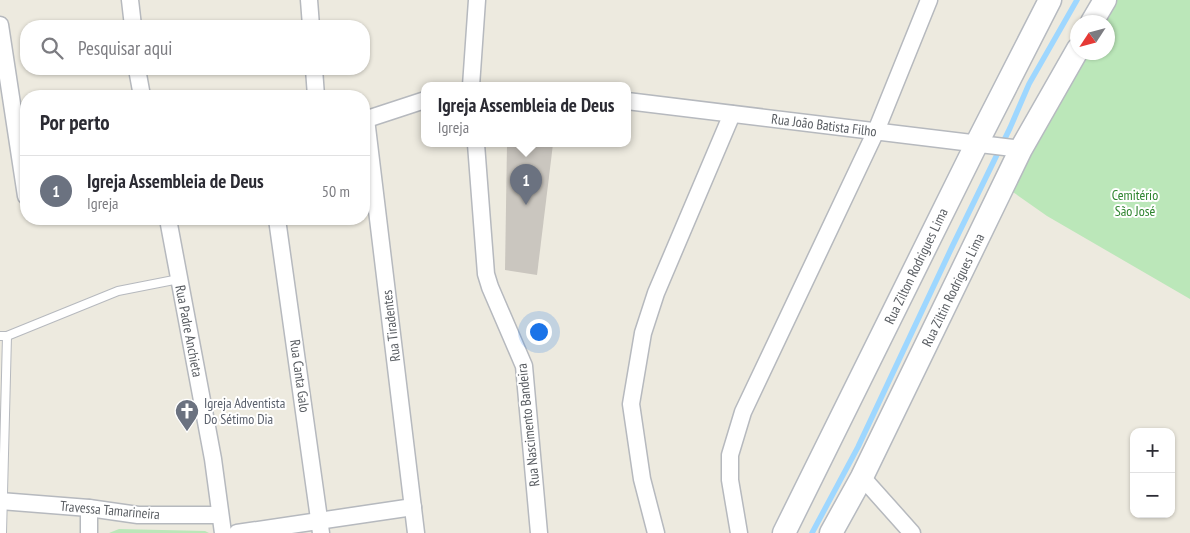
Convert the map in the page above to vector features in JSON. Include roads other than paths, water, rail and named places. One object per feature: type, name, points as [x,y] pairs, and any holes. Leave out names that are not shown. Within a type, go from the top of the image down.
[{"type":"street","points":[[130,0],[132,20]]},
{"type":"street","points":[[309,0],[311,20]]},
{"type":"street","points":[[474,82],[477,0]]},
{"type":"street","points":[[740,533],[730,480],[730,455],[743,412],[876,132],[929,0]]},
{"type":"street","name":"Rua Zilton Rodrigues Lima","points":[[784,533],[982,144],[1050,0]]},
{"type":"street","points":[[1096,15],[1105,0]]},
{"type":"street","points":[[0,25],[20,157]]},
{"type":"street","name":"Rua Ziltin Rodrigues Lima","points":[[831,533],[862,477],[1015,148],[1071,60]]},
{"type":"street","points":[[138,75],[141,90]]},
{"type":"street","points":[[314,75],[316,90]]},
{"type":"street","points":[[370,118],[421,101]]},
{"type":"street","name":"Rua João Batista Filho","points":[[631,101],[1015,148]]},
{"type":"street","points":[[656,533],[642,479],[631,404],[643,333],[656,293],[732,114]]},
{"type":"street","name":"Rua Nascimento Bandeira","points":[[476,147],[486,274],[524,366],[539,533]]},
{"type":"street","name":"Rua Tiradentes","points":[[370,160],[416,533]]},
{"type":"street","name":"Rua Padre Anchieta","points":[[169,225],[213,458],[223,533]]},
{"type":"street","name":"Rua Canta Galo","points":[[278,225],[320,527]]},
{"type":"street","points":[[862,477],[912,533]]},
{"type":"street","name":"Travessa Tamarineira","points":[[2,501],[89,508],[138,515],[220,515]]},
{"type":"street","points":[[237,533],[320,527],[413,507]]},
{"type":"street","points":[[89,508],[89,533]]},
{"type":"lane","points":[[2,533],[4,336],[118,291],[179,279]]},
{"type":"waterway","points":[[812,533],[858,447],[1010,128],[1029,84],[1077,0]]},
{"type":"place","name":"Igreja Assembleia de Deus","points":[[526,205]]},
{"type":"place","name":"Igreja Adventista Do Sétimo Dia","points":[[187,432]]},
{"type":"park label","name":"Cemitério São José","points":[[1135,204]]}]
